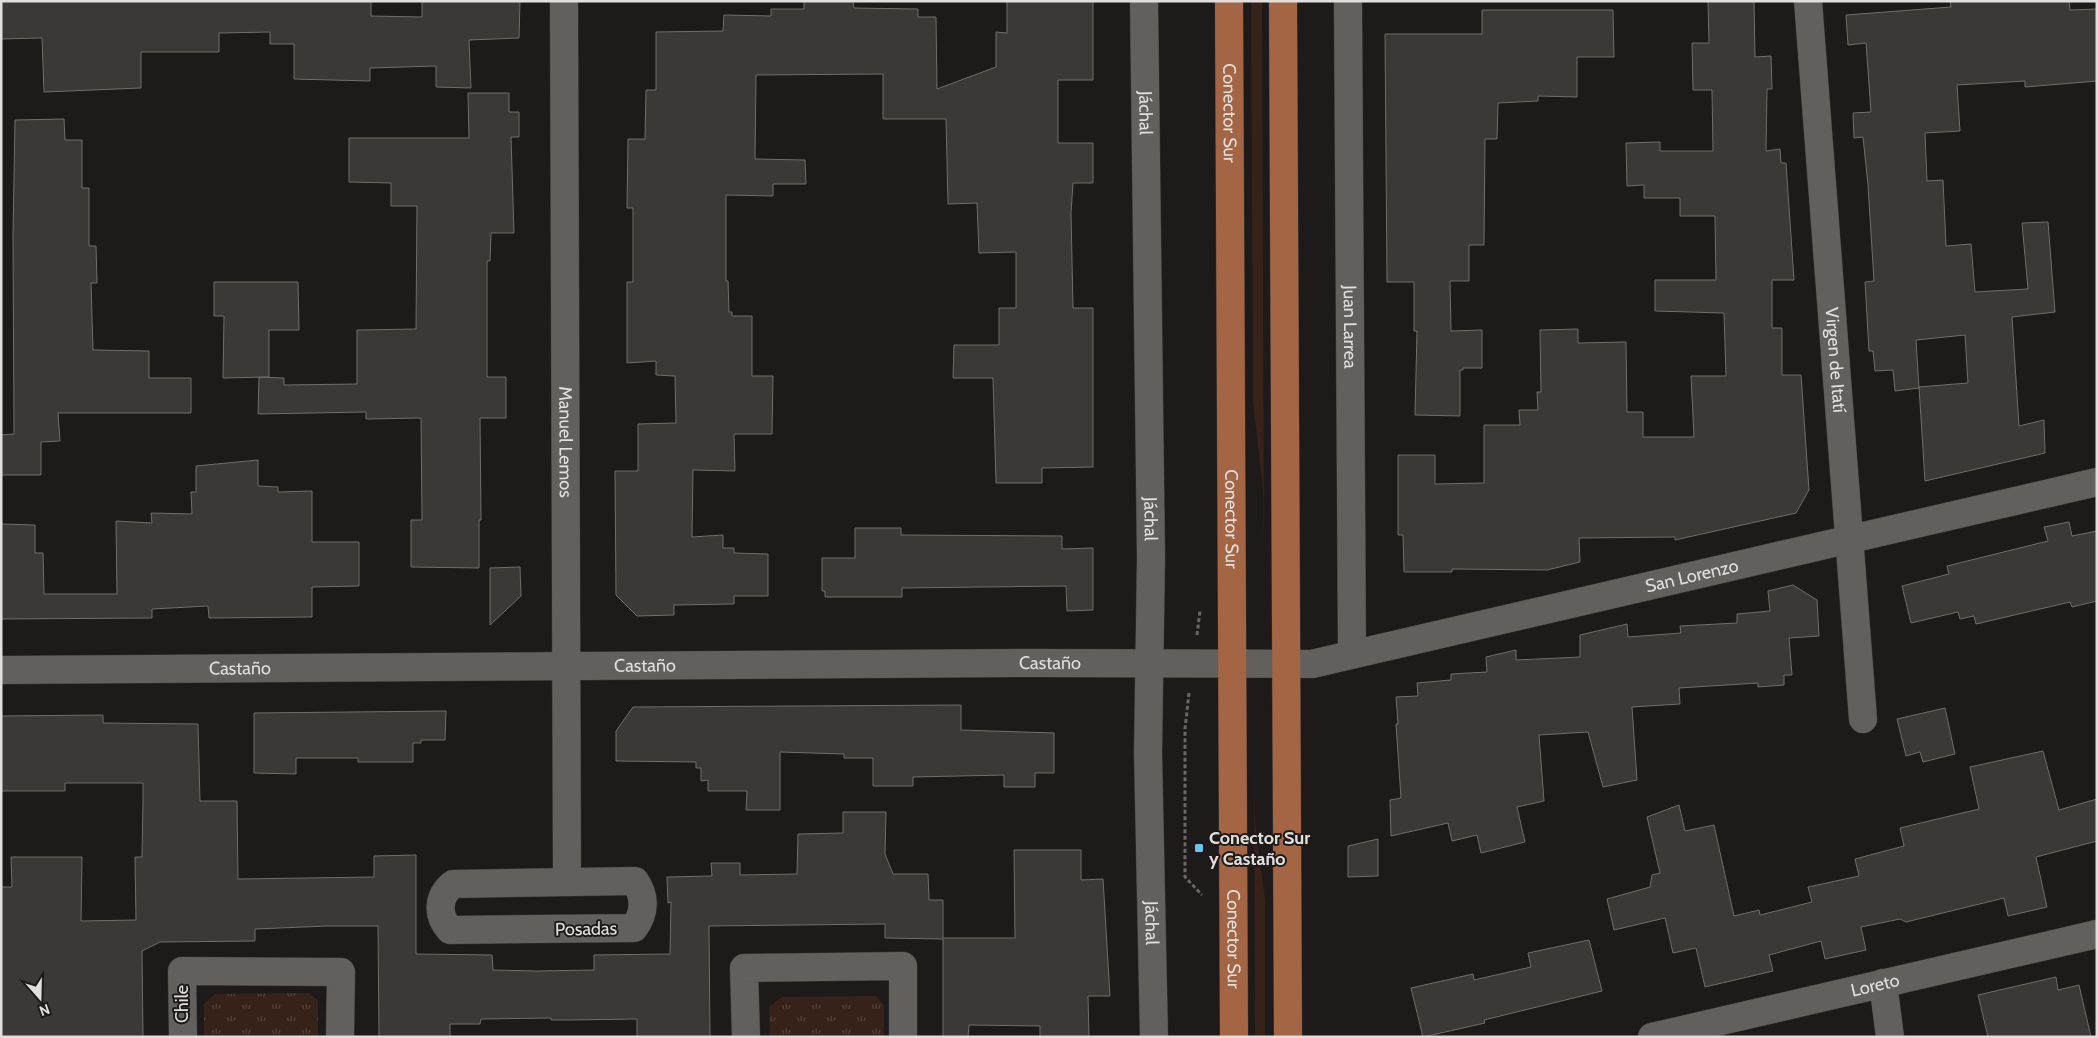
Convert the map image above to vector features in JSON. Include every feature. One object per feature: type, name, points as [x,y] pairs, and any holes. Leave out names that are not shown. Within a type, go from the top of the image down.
[{"type":"main road","name":"Conector Sur","points":[[1229,1],[1234,1037]]},
{"type":"main road","points":[[1284,1],[1288,1037]]},
{"type":"street","name":"Manuel Lemos","points":[[564,1],[567,882]]},
{"type":"street","name":"Jáchal","points":[[1144,1],[1151,558],[1148,752],[1154,1037]]},
{"type":"street","name":"Juan Larrea","points":[[1348,1],[1352,654]]},
{"type":"street","name":"Virgen de Itatí","points":[[1808,1],[1863,719]]},
{"type":"street","name":"San Lorenzo","points":[[1287,664],[1312,664],[2097,482]]},
{"type":"street","name":"Castaño","points":[[1,670],[1287,664]]},
{"type":"street","name":"Posadas","points":[[635,881],[642,894],[642,915],[634,928],[450,930],[441,916],[442,896],[453,884],[567,882],[635,881]]},
{"type":"street","name":"Loreto","points":[[1652,1037],[2097,934]]},
{"type":"street","points":[[746,1037],[744,968],[903,966],[903,1037]]},
{"type":"street","name":"Chile","points":[[183,1037],[182,971],[341,972],[340,1037]]},
{"type":"street","points":[[1883,983],[1890,1037]]},
{"type":"green space","points":[[1251,1],[1262,1],[1264,552],[1263,490],[1253,402]]},
{"type":"green space","points":[[1254,756],[1255,823],[1265,899],[1265,1037],[1255,1037]]},
{"type":"green space","points":[[309,993],[318,1001],[318,1037],[204,1037],[204,1004],[215,994]]},
{"type":"green space","points":[[876,996],[884,1005],[884,1037],[770,1037],[769,1007],[782,997]]},
{"type":"building","points":[[1,1],[371,1],[371,16],[422,17],[422,1],[520,1],[519,38],[469,40],[471,88],[436,87],[436,66],[370,68],[370,81],[294,79],[294,44],[270,44],[270,32],[219,33],[219,52],[141,52],[141,88],[44,92],[42,38],[1,39]]},
{"type":"building","points":[[804,1],[853,1],[854,8],[918,9],[918,17],[936,17],[937,89],[996,67],[996,32],[1007,33],[1007,1],[1093,1],[1093,80],[1058,80],[1058,143],[1093,143],[1093,183],[1073,183],[1071,213],[1073,308],[1093,308],[1093,467],[1042,468],[1042,483],[996,483],[993,378],[953,378],[954,345],[999,345],[999,308],[1016,308],[1016,252],[979,253],[977,203],[948,204],[946,119],[883,119],[883,74],[756,75],[755,159],[805,160],[806,184],[773,184],[773,196],[726,195],[726,281],[728,281],[729,312],[732,312],[732,316],[752,316],[752,376],[773,376],[772,434],[734,434],[735,471],[693,470],[692,537],[723,535],[723,548],[734,548],[734,553],[768,554],[768,596],[734,596],[734,604],[674,605],[674,615],[637,616],[616,595],[615,471],[638,471],[638,424],[676,423],[675,376],[656,375],[656,361],[627,363],[627,282],[633,282],[633,208],[627,208],[628,139],[645,139],[646,90],[656,90],[656,32],[723,31],[724,15],[771,16],[771,9],[804,9]]},
{"type":"building","points":[[1708,1],[1754,1],[1755,57],[1771,56],[1772,89],[1767,89],[1766,151],[1780,149],[1781,163],[1786,163],[1794,280],[1772,280],[1772,328],[1782,328],[1782,375],[1801,375],[1809,490],[1796,513],[1675,540],[1675,537],[1579,538],[1580,562],[1547,570],[1452,569],[1452,572],[1404,572],[1403,535],[1398,535],[1398,455],[1435,455],[1435,484],[1484,483],[1484,425],[1520,425],[1519,410],[1538,410],[1537,392],[1541,392],[1540,330],[1578,329],[1578,343],[1626,342],[1627,412],[1643,412],[1643,437],[1694,437],[1691,376],[1726,376],[1724,313],[1655,311],[1655,280],[1716,280],[1715,216],[1680,216],[1680,198],[1644,198],[1644,185],[1627,186],[1626,143],[1660,142],[1660,151],[1713,151],[1712,90],[1693,90],[1692,43],[1709,43]]},
{"type":"building","points":[[1950,1],[2069,1],[2070,10],[2097,9],[2097,81],[2025,87],[2025,81],[1957,85],[1960,131],[1925,133],[1927,181],[1943,180],[1946,246],[1971,244],[1975,292],[2028,289],[2022,223],[2048,222],[2055,312],[2012,317],[2019,426],[2044,420],[2045,453],[1925,481],[1919,387],[1968,383],[1965,335],[1916,340],[1919,388],[1895,391],[1893,370],[1875,371],[1873,351],[1869,351],[1865,282],[1874,281],[1868,185],[1863,137],[1854,138],[1853,113],[1871,112],[1866,43],[1848,45],[1846,15],[1951,7]]},
{"type":"building","points":[[1482,10],[1613,10],[1614,57],[1577,57],[1577,97],[1538,96],[1538,101],[1498,103],[1497,139],[1485,139],[1484,245],[1469,245],[1469,281],[1450,281],[1451,331],[1482,330],[1482,368],[1463,368],[1463,370],[1460,370],[1460,416],[1415,415],[1417,331],[1414,331],[1414,282],[1387,282],[1385,34],[1482,34]]},
{"type":"building","points":[[468,93],[509,93],[509,112],[519,112],[519,137],[511,137],[514,233],[491,233],[490,261],[487,261],[487,377],[506,377],[506,418],[480,418],[481,520],[479,520],[479,568],[411,567],[411,520],[422,520],[421,418],[366,419],[366,412],[258,414],[259,377],[284,378],[284,385],[357,384],[357,330],[416,329],[417,206],[391,206],[391,183],[349,182],[349,138],[469,138]]},
{"type":"building","points":[[64,119],[65,140],[82,140],[82,188],[89,188],[89,246],[96,246],[97,283],[91,283],[93,350],[149,351],[149,378],[191,378],[191,413],[58,413],[60,441],[41,442],[41,475],[1,475],[1,435],[14,434],[13,235],[15,120]]},
{"type":"building","points":[[214,282],[298,282],[299,330],[269,330],[269,377],[223,378],[224,316],[214,316]]},
{"type":"building","points":[[258,460],[258,486],[278,487],[278,492],[312,491],[312,542],[359,542],[359,586],[312,587],[312,617],[209,618],[208,606],[152,609],[152,618],[1,619],[1,524],[35,525],[35,553],[43,553],[44,594],[117,594],[116,521],[152,523],[151,513],[192,514],[191,492],[196,492],[196,466]]},
{"type":"building","points":[[2069,522],[2072,536],[2097,531],[2097,601],[2072,607],[2070,602],[1976,624],[1974,616],[1960,619],[1958,612],[1911,623],[1902,586],[1949,574],[1947,566],[2048,541],[2044,527]]},
{"type":"building","points":[[855,528],[901,528],[901,535],[1062,536],[1062,549],[1093,548],[1093,610],[1067,611],[1066,586],[902,588],[902,597],[825,597],[825,591],[822,591],[822,558],[855,558]]},
{"type":"building","points":[[520,567],[521,596],[490,625],[490,568]]},
{"type":"building","points":[[1793,585],[1817,600],[1819,636],[1789,638],[1792,675],[1784,675],[1784,685],[1758,687],[1758,683],[1679,688],[1680,704],[1632,707],[1637,780],[1603,787],[1588,732],[1539,735],[1544,801],[1517,807],[1525,842],[1481,853],[1477,835],[1452,841],[1448,823],[1391,836],[1390,800],[1401,798],[1396,697],[1418,696],[1417,683],[1451,680],[1451,674],[1487,672],[1486,657],[1516,650],[1516,660],[1580,657],[1580,635],[1627,624],[1628,637],[1681,633],[1680,626],[1737,623],[1737,614],[1770,611],[1768,591]]},
{"type":"building","points":[[961,705],[961,730],[1054,733],[1054,773],[1035,773],[1035,787],[1004,787],[1004,775],[913,777],[913,786],[873,786],[873,758],[844,758],[844,754],[780,752],[780,810],[746,810],[747,791],[708,791],[708,780],[701,781],[701,768],[696,768],[696,762],[616,761],[616,731],[633,707]]},
{"type":"building","points":[[1945,708],[1955,754],[1923,762],[1920,752],[1906,756],[1897,719]]},
{"type":"building","points":[[446,711],[445,740],[421,740],[421,743],[413,743],[413,762],[358,762],[358,758],[296,758],[296,774],[254,773],[254,713]]},
{"type":"building","points":[[103,715],[103,723],[198,724],[200,801],[237,801],[238,879],[374,877],[374,856],[416,855],[416,954],[492,955],[493,970],[537,971],[594,970],[594,955],[670,954],[671,902],[668,903],[667,877],[712,876],[711,863],[740,863],[740,875],[797,874],[798,834],[843,833],[843,812],[886,812],[885,854],[893,874],[928,874],[929,900],[943,900],[943,938],[1015,938],[1014,850],[1081,850],[1081,880],[1103,879],[1110,996],[1088,996],[1089,1037],[1040,1037],[1040,1026],[969,1025],[968,1037],[943,1037],[943,939],[885,938],[885,924],[709,926],[710,1037],[637,1037],[637,1019],[551,1020],[551,1018],[481,1019],[480,1024],[450,1024],[450,1037],[379,1037],[378,926],[328,926],[255,929],[255,941],[160,942],[142,951],[143,1037],[1,1037],[1,887],[12,887],[11,857],[82,857],[81,921],[136,920],[135,857],[142,857],[143,783],[65,783],[65,791],[1,791],[1,716]]},
{"type":"building","points":[[2043,751],[2059,810],[2097,799],[2097,841],[2036,857],[2047,907],[2008,916],[2004,898],[1906,922],[1900,919],[1861,927],[1866,950],[1825,959],[1821,941],[1769,955],[1773,971],[1705,987],[1696,948],[1673,953],[1665,918],[1614,930],[1607,899],[1650,887],[1652,875],[1660,873],[1647,817],[1679,805],[1685,831],[1714,825],[1734,916],[1759,910],[1760,915],[1812,902],[1808,887],[1859,876],[1855,859],[1904,846],[1900,828],[1979,809],[1970,767]]},
{"type":"building","points":[[1378,839],[1378,876],[1348,877],[1348,846]]},
{"type":"building","points":[[1589,940],[1602,991],[1484,1020],[1485,1023],[1423,1037],[1411,988],[1473,974],[1474,980],[1531,967],[1528,953]]},
{"type":"building","points":[[2056,977],[2058,990],[2079,985],[2091,1037],[1988,1037],[1978,995]]},
{"type":"place","name":"Conector Sur y Castaño","points":[[1199,848]]}]
